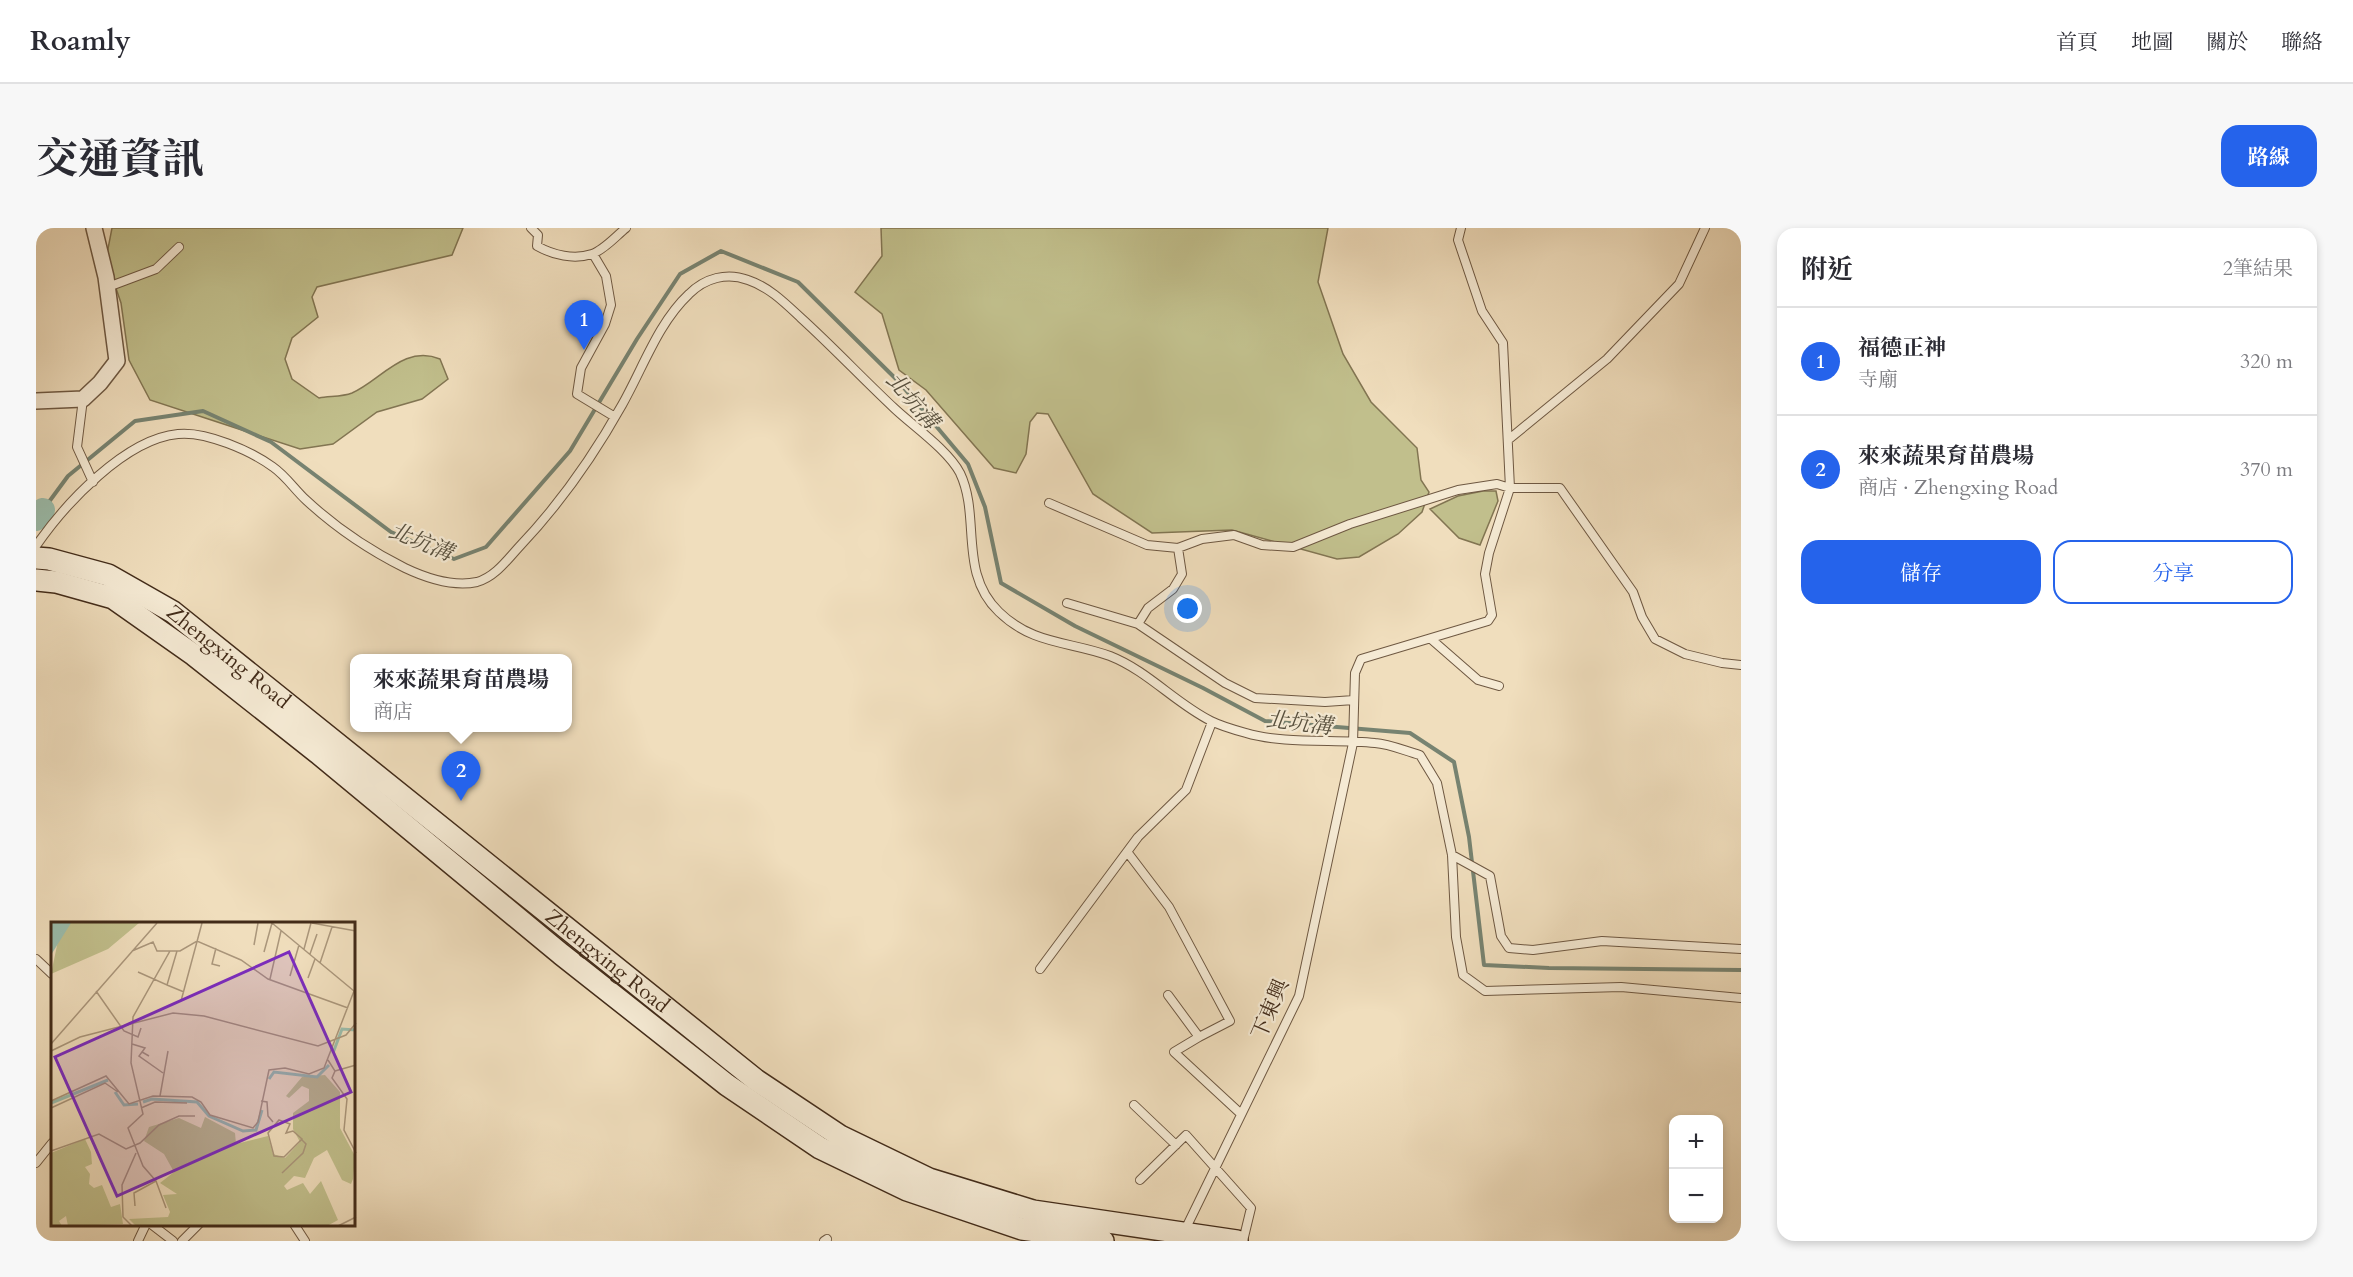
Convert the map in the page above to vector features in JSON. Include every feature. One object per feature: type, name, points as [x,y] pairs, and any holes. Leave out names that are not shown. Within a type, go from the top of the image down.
[{"type":"main road","name":"Zhengxing Road","points":[[36,558],[49,559],[108,575],[173,612],[756,1080],[840,1136],[929,1179],[1033,1211],[1181,1238],[1237,1241]]},
{"type":"main road","name":"Zhengxing Road","points":[[36,580],[56,582],[113,598],[194,655],[318,753],[561,954],[727,1085],[820,1148],[907,1190],[1022,1229],[1104,1241]]},
{"type":"street","points":[[36,401],[92,391],[117,361],[108,287],[94,228]]},
{"type":"lane","points":[[531,228],[537,235],[537,246],[552,254],[569,256],[593,254],[626,228]]},
{"type":"lane","points":[[1431,639],[1488,621],[1492,615],[1485,574],[1489,553],[1510,488],[1503,343],[1482,311],[1458,240],[1461,228]]},
{"type":"lane","points":[[1508,440],[1607,359],[1679,284],[1705,228]]},
{"type":"lane","points":[[108,287],[156,269],[179,247]]},
{"type":"lane","points":[[593,254],[606,276],[611,305],[605,324],[580,368],[577,394],[615,416]]},
{"type":"lane","points":[[36,546],[55,519],[93,482],[140,446],[159,437],[190,434],[245,451],[268,464],[334,524],[373,551],[399,565],[420,575],[451,583],[477,582],[495,573],[554,508],[615,416],[663,325],[687,295],[700,285],[716,278],[731,276],[750,280],[774,294],[834,348],[958,468],[964,486],[976,573],[983,591],[997,610],[1020,629],[1043,640],[1100,652],[1121,661],[1147,676],[1212,722],[1251,735],[1377,742],[1420,755],[1437,783],[1452,855],[1456,937],[1463,975],[1485,991],[1621,987],[1741,998]]},
{"type":"lane","points":[[92,391],[76,447],[93,482]]},
{"type":"lane","points":[[1048,503],[1147,545],[1178,549],[1202,539],[1234,535],[1262,545],[1293,547],[1350,524],[1458,490],[1497,484],[1510,488],[1560,488],[1633,592],[1642,617],[1655,639],[1685,654],[1741,665]]},
{"type":"lane","points":[[1138,624],[1148,608],[1173,589],[1182,574],[1178,549]]},
{"type":"lane","points":[[1067,603],[1138,624],[1225,683],[1255,698],[1325,702],[1354,700]]},
{"type":"lane","points":[[1431,639],[1478,680],[1498,686]]},
{"type":"lane","name":"下東興","points":[[1181,1238],[1299,996],[1353,741],[1355,673],[1361,659],[1431,639]]},
{"type":"lane","points":[[1040,969],[1138,837],[1186,790],[1212,722]]},
{"type":"lane","points":[[1128,853],[1169,907],[1230,1021],[1174,1052],[1241,1114]]},
{"type":"lane","points":[[1452,855],[1490,876],[1501,936],[1509,948],[1533,950],[1602,941],[1741,949]]},
{"type":"lane","points":[[36,959],[51,973]]},
{"type":"lane","points":[[1168,995],[1199,1037]]},
{"type":"lane","points":[[1134,1105],[1176,1145]]},
{"type":"lane","points":[[1140,1180],[1186,1135],[1251,1208],[1243,1241]]},
{"type":"lane","points":[[36,1163],[51,1144]]},
{"type":"lane","points":[[138,1241],[145,1226]]},
{"type":"lane","points":[[154,1226],[173,1241]]},
{"type":"lane","points":[[182,1241],[197,1226]]},
{"type":"lane","points":[[295,1226],[304,1241]]},
{"type":"shaded area","points":[[112,228],[463,228],[452,255],[317,287],[312,297],[318,317],[292,338],[285,359],[292,379],[319,398],[352,393],[393,366],[415,356],[440,359],[448,379],[422,399],[377,412],[333,444],[300,449],[150,400],[129,360],[121,303],[106,259]]},
{"type":"shaded area","points":[[881,228],[1328,228],[1318,282],[1343,354],[1371,402],[1417,448],[1421,480],[1429,492],[1422,512],[1398,534],[1359,557],[1337,559],[1232,530],[1152,533],[1093,494],[1048,414],[1037,413],[1030,422],[1026,454],[1016,473],[994,468],[926,390],[899,370],[882,314],[855,292],[882,256]]},
{"type":"shaded area","points":[[1496,491],[1498,501],[1480,545],[1459,538],[1430,509],[1458,496]]},
{"type":"waterway","name":"北坑溝","points":[[43,510],[68,476],[135,421],[203,411],[271,442],[391,532],[454,559],[486,547],[570,451],[637,339],[680,274],[721,251],[798,282],[899,382],[968,464],[985,507],[1001,583],[1075,626],[1265,721],[1410,733],[1454,762],[1469,837],[1484,965],[1741,970]]},
{"type":"waterway","name":"北坑溝","points":[[36,519],[43,510]]},
{"type":"place","name":"福德正神","points":[[584,350]]},
{"type":"place","name":"來來蔬果育苗農場","points":[[461,801]]}]
